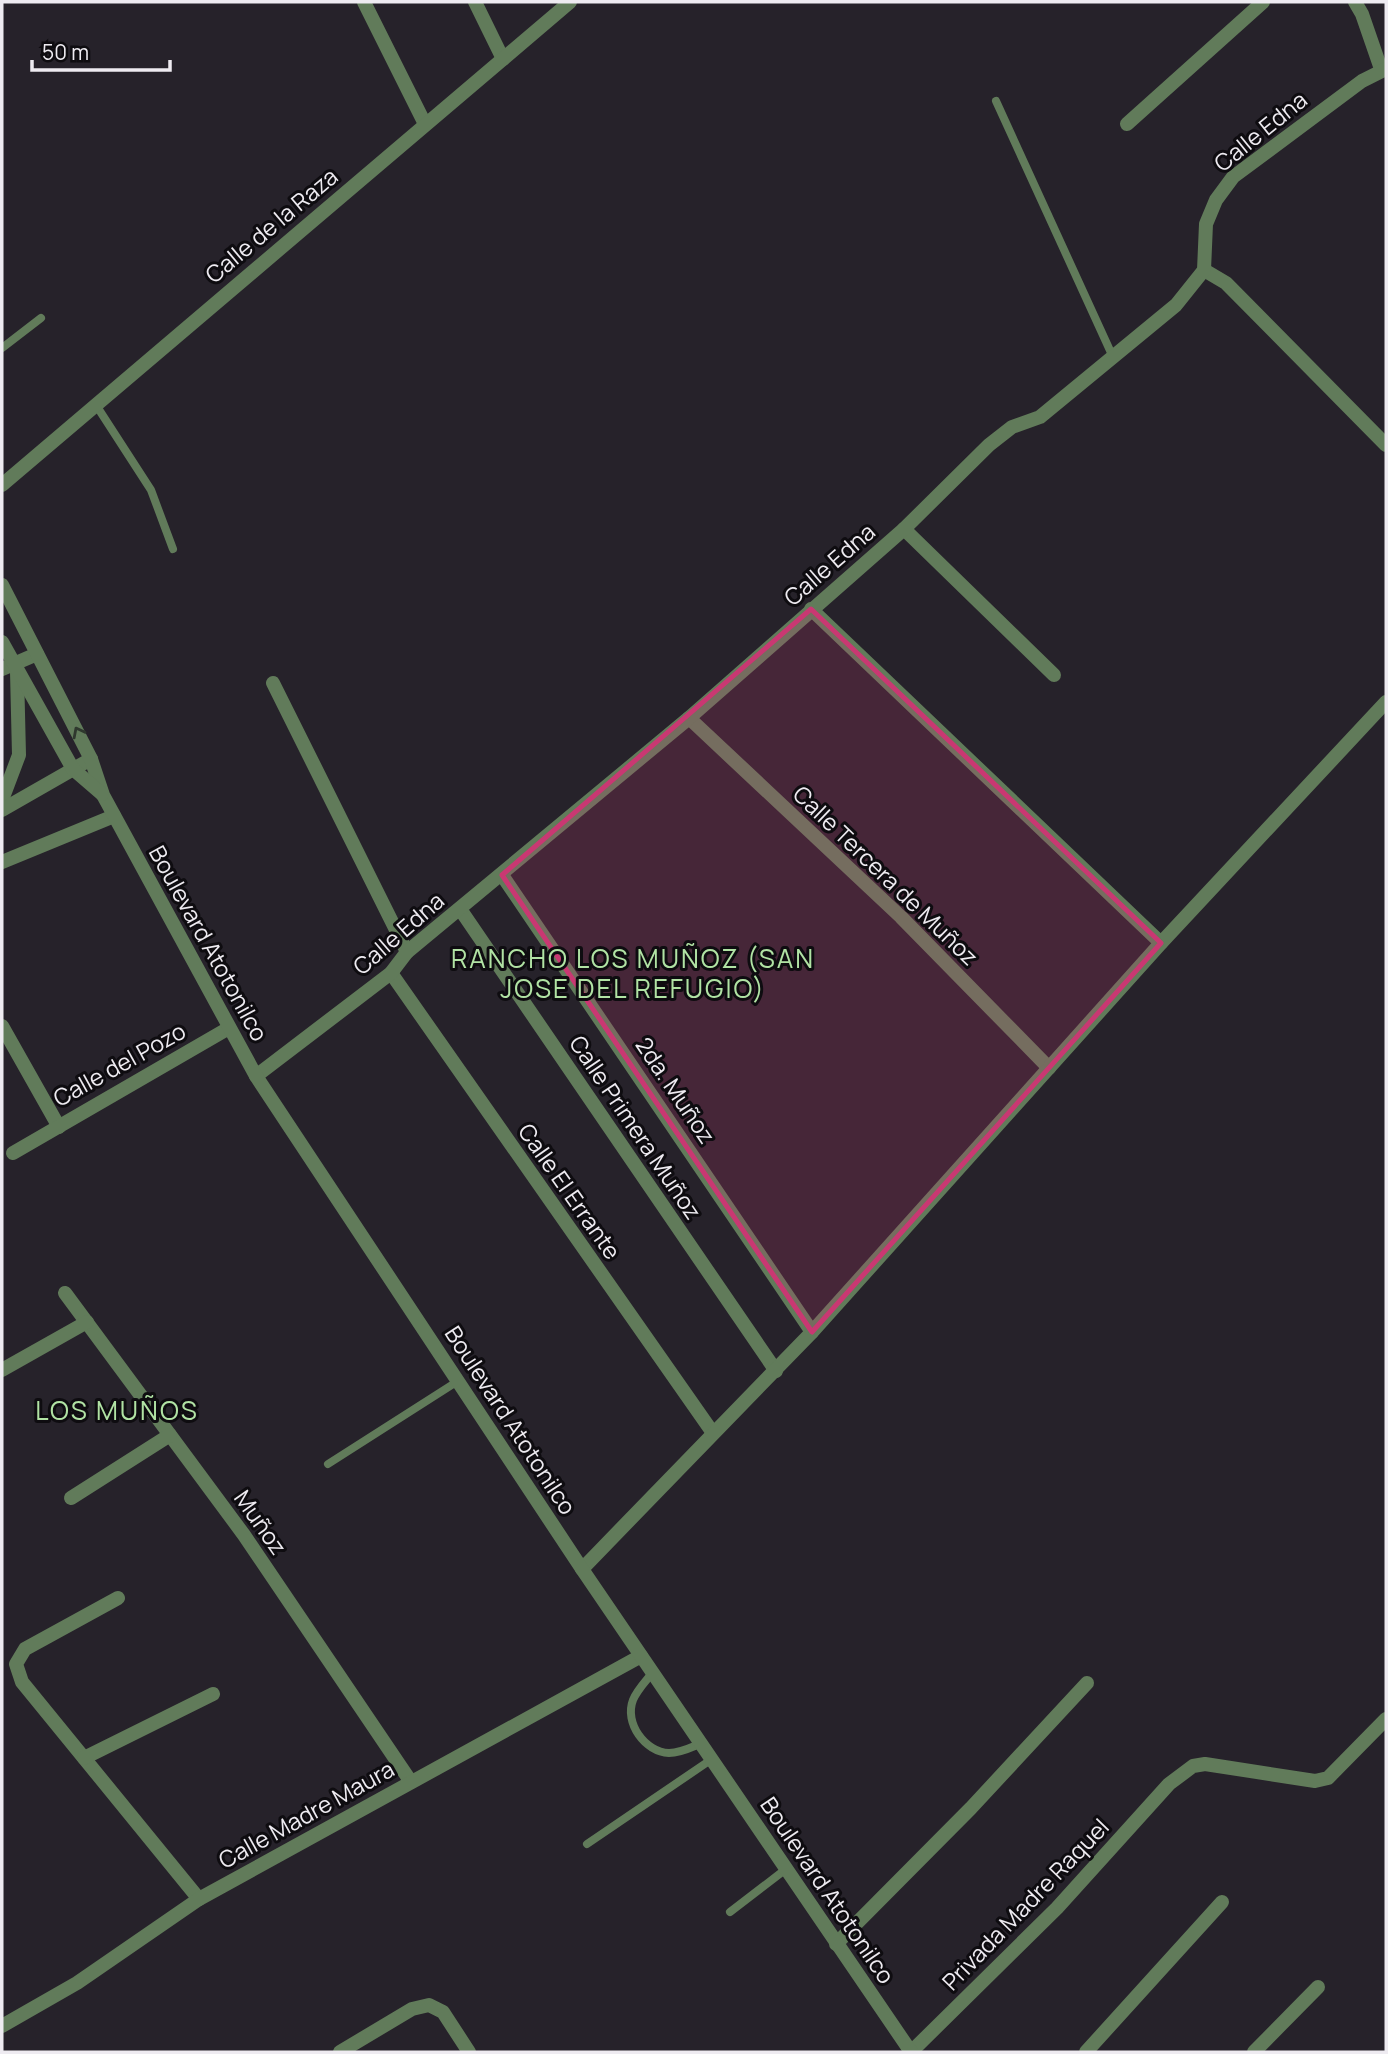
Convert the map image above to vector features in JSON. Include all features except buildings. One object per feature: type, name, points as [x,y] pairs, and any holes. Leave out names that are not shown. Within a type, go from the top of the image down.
[{"type":"street","points":[[364,2],[425,124]]},
{"type":"street","points":[[475,2],[503,59]]},
{"type":"street","name":"Calle de la Raza","points":[[2,485],[570,2]]},
{"type":"street","points":[[1127,124],[1264,2]]},
{"type":"street","points":[[1354,2],[1362,14],[1384,69]]},
{"type":"street","name":"Calle Edna","points":[[257,1076],[391,973],[407,952],[689,718],[904,529],[989,446],[1012,427],[1040,417],[1176,305],[1204,270],[1206,224],[1216,200],[1233,177],[1362,81],[1384,69]]},
{"type":"street","points":[[1204,270],[1226,283],[1386,445]]},
{"type":"street","points":[[904,529],[1054,675]]},
{"type":"street","name":"Boulevard Atotonilco","points":[[2,585],[91,759],[103,795],[257,1076],[582,1569],[911,2052]]},
{"type":"street","points":[[811,609],[1161,943]]},
{"type":"street","name":"Boulevard Atotonilco","points":[[2,642],[10,668],[73,769],[103,795]]},
{"type":"street","points":[[2,800],[19,755],[10,668],[37,654]]},
{"type":"street","points":[[273,683],[407,952]]},
{"type":"street","points":[[582,1569],[812,1332],[1161,943],[1386,702]]},
{"type":"street","name":"Calle Tercera de Muñoz","points":[[689,718],[901,917],[1049,1068]]},
{"type":"street","points":[[2,810],[91,759]]},
{"type":"street","points":[[2,862],[114,816]]},
{"type":"street","name":"2da. Muñoz","points":[[502,875],[812,1332]]},
{"type":"street","name":"Calle Primera Muñoz","points":[[460,909],[775,1371]]},
{"type":"street","name":"Calle El Errante","points":[[391,973],[713,1433]]},
{"type":"street","name":"Calle del Pozo","points":[[2,1026],[58,1127],[229,1028]]},
{"type":"street","points":[[13,1153],[58,1127]]},
{"type":"street","name":"Muñoz","points":[[65,1293],[244,1535],[411,1782]]},
{"type":"street","points":[[2,1370],[87,1322]]},
{"type":"street","points":[[71,1498],[170,1435]]},
{"type":"street","points":[[118,1598],[25,1648],[16,1664],[22,1682],[199,1899]]},
{"type":"street","name":"Calle Madre Maura","points":[[2,2026],[77,1983],[199,1899],[641,1656]]},
{"type":"street","points":[[836,1944],[971,1808],[1087,1683]]},
{"type":"street","points":[[84,1758],[213,1694]]},
{"type":"street","name":"Privada Madre Raquel","points":[[911,2052],[1057,1908],[1169,1784],[1193,1766],[1205,1764],[1315,1781],[1328,1778],[1386,1720]]},
{"type":"street","points":[[1086,2052],[1222,1902]]},
{"type":"street","points":[[1254,2052],[1318,1987]]},
{"type":"street","points":[[340,2052],[412,2009],[429,2005],[443,2012],[469,2052]]},
{"type":"lane","points":[[996,101],[1113,357]]},
{"type":"lane","points":[[2,348],[41,318]]},
{"type":"lane","points":[[96,405],[151,490],[173,550]]},
{"type":"lane","points":[[328,1464],[458,1381]]},
{"type":"lane","points":[[653,1672],[633,1700],[631,1711],[637,1733],[662,1752],[678,1752],[702,1744]]},
{"type":"lane","points":[[587,1844],[712,1759]]},
{"type":"lane","points":[[730,1912],[786,1869]]},
{"type":"highlighted area","points":[[811,609],[1161,943],[812,1332],[502,875]]},
{"type":"district","name":"RANCHO LOS MUÑOZ (SAN JOSE DEL REFUGIO)","points":[[633,973]]},
{"type":"district","name":"LOS MUÑOS","points":[[117,1410]]}]
